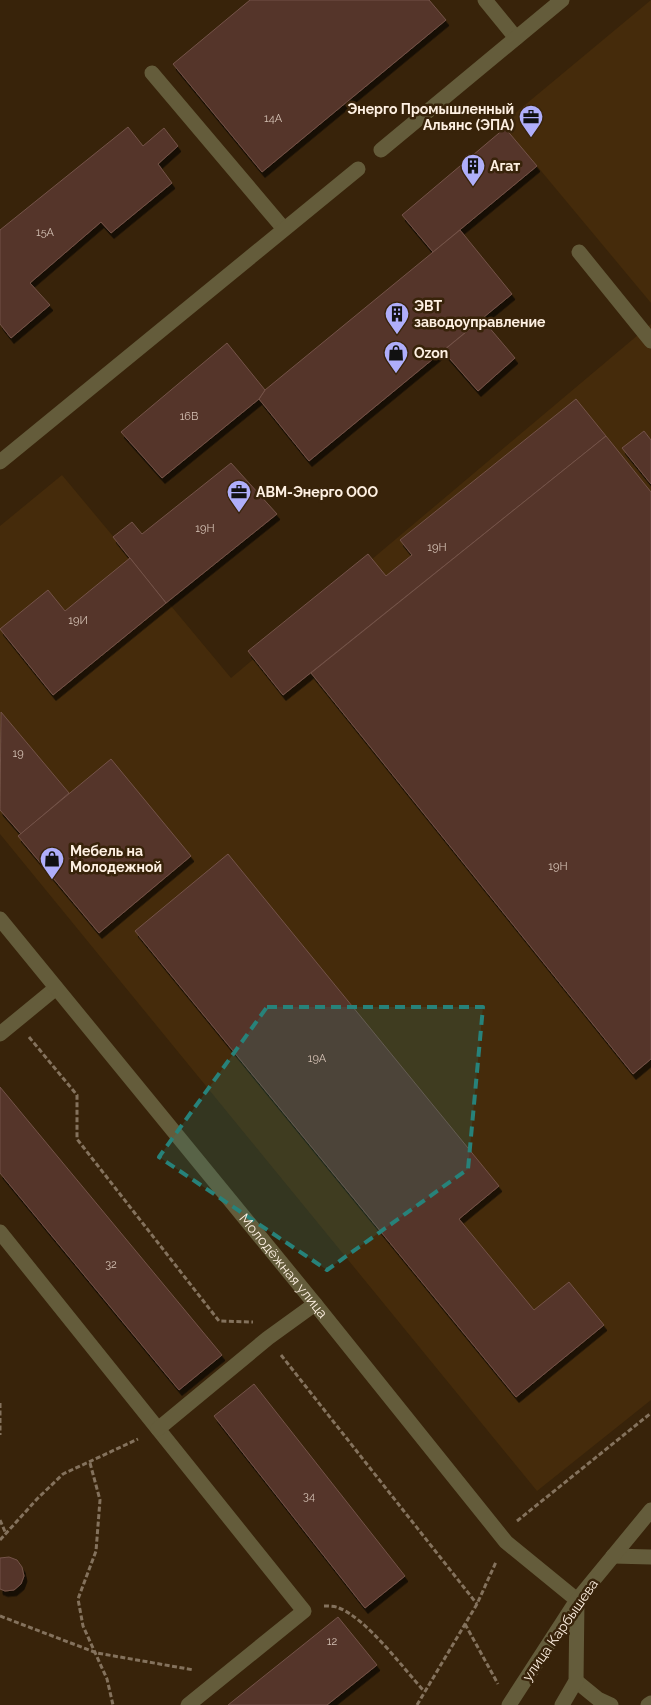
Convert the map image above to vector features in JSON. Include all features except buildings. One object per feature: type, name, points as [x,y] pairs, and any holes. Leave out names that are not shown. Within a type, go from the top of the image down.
[{"type":"street","points":[[485,0],[516,38]]},
{"type":"street","points":[[380,150],[562,0]]},
{"type":"street","points":[[152,73],[284,229]]},
{"type":"street","points":[[0,462],[358,169]]},
{"type":"street","points":[[579,252],[651,341]]},
{"type":"street","name":"Молодёжная улица","points":[[0,919],[315,1304],[506,1542],[577,1600]]},
{"type":"street","points":[[0,1034],[56,988]]},
{"type":"street","points":[[0,1232],[6,1250],[158,1429],[304,1611],[188,1705]]},
{"type":"street","points":[[158,1429],[268,1338],[315,1304]]},
{"type":"street","name":"улица Карбышева","points":[[509,1705],[577,1600],[651,1510]]},
{"type":"street","points":[[613,1556],[651,1557]]},
{"type":"street","points":[[562,1705],[576,1681],[577,1600]]},
{"type":"street","points":[[576,1681],[598,1699],[611,1705]]},
{"type":"path","points":[[16,1021],[77,1095],[77,1139],[219,1321],[254,1322],[477,1604]]},
{"type":"path","points":[[0,1403],[0,1435]]},
{"type":"path","points":[[416,1705],[477,1604],[514,1524],[651,1413]]},
{"type":"path","points":[[0,1540],[37,1499],[63,1474],[90,1463],[158,1429]]},
{"type":"path","points":[[90,1463],[100,1500],[96,1551],[78,1599],[83,1626],[108,1679],[113,1705]]},
{"type":"path","points":[[0,1520],[6,1534]]},
{"type":"path","points":[[304,1611],[324,1606],[338,1607],[348,1613],[368,1630],[424,1691]]},
{"type":"path","points":[[0,1616],[97,1653],[181,1669],[230,1671]]},
{"type":"path","points":[[464,1623],[501,1690]]},
{"type":"highlighted area","points":[[267,1007],[483,1007],[468,1169],[327,1270],[159,1157]]},
{"type":"shaded area","points":[[651,0],[651,303],[502,124]]},
{"type":"shaded area","points":[[651,324],[651,1400],[537,1491],[0,834],[0,526],[62,475],[231,678]]},
{"type":"place","name":"Энерго Промышленный Альянс (ЭПА)","points":[[531,138]]},
{"type":"place","name":"Агат","points":[[473,187]]},
{"type":"place","name":"ЭВТ заводоуправление","points":[[397,335]]},
{"type":"place","name":"Ozon","points":[[396,374]]},
{"type":"place","name":"АВМ-Энерго ООО","points":[[239,513]]},
{"type":"place","name":"Мебель на Молодежной","points":[[52,880]]}]
